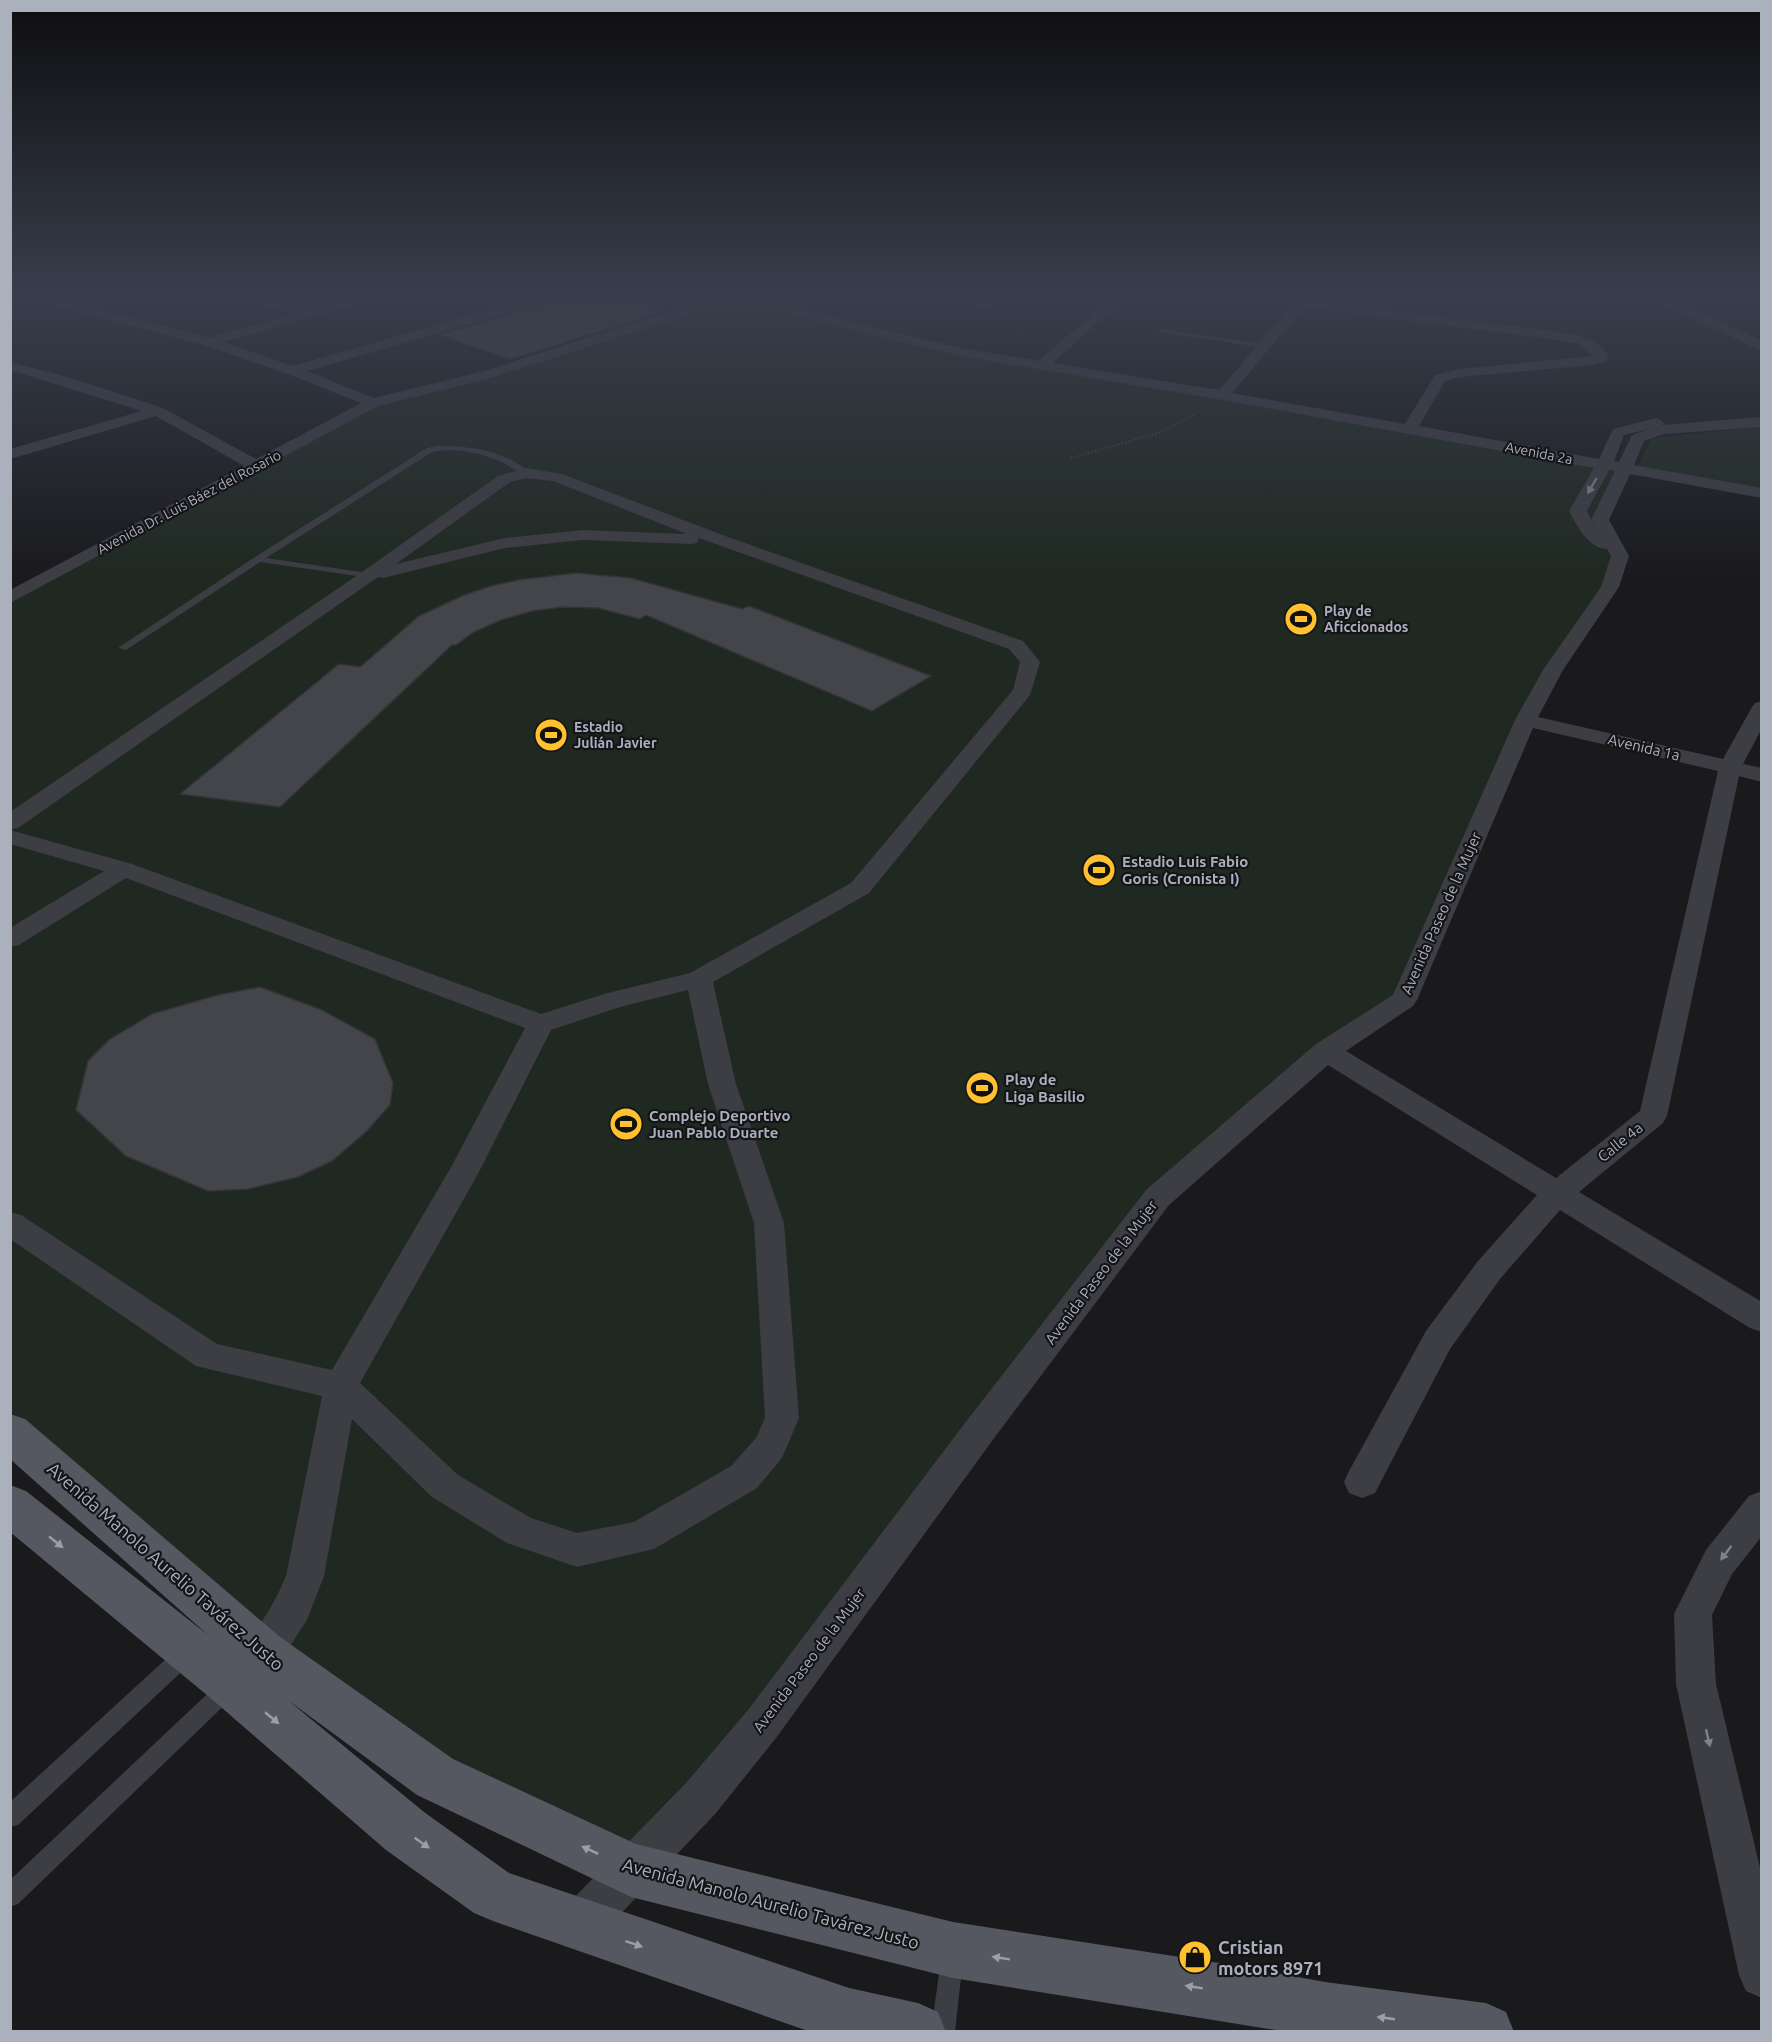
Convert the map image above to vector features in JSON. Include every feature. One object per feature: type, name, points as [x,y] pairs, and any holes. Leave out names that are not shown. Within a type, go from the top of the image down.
[{"type":"main road","name":"Avenida Manolo Aurelio Tavárez Justo","points":[[10,1432],[405,1831],[493,1894],[849,2016],[918,2031]]},
{"type":"main road","name":"Avenida Manolo Aurelio Tavárez Justo","points":[[10,1505],[189,1651],[247,1669],[435,1777],[631,1870],[953,1950],[1232,1993],[1326,2021],[1486,2031]]},
{"type":"street","points":[[85,387],[158,411],[257,466]]},
{"type":"street","points":[[334,387],[373,403]]},
{"type":"street","name":"Avenida Dr. Luis Báez del Rosario","points":[[10,598],[373,403],[436,387]]},
{"type":"street","name":"Avenida 2a","points":[[1173,387],[1761,492]]},
{"type":"street","points":[[1221,395],[1228,387]]},
{"type":"street","points":[[1410,429],[1435,387]]},
{"type":"street","points":[[10,454],[158,411]]},
{"type":"street","points":[[1620,556],[1588,530],[1578,511],[1604,465],[1618,432],[1649,424],[1758,418]]},
{"type":"street","points":[[1620,556],[1600,520],[1638,438],[1662,430],[1758,418]]},
{"type":"street","points":[[10,823],[368,576],[504,478],[526,473],[556,477],[722,541],[1017,645],[1030,662],[1023,691],[860,888],[699,979],[613,1000],[541,1024],[124,869],[10,837]]},
{"type":"street","points":[[368,576],[505,543],[583,535],[655,536],[722,541]]},
{"type":"street","name":"Avenida Paseo de la Mujer","points":[[579,1925],[701,1798],[762,1725],[980,1430],[1158,1197],[1326,1051],[1404,1000],[1526,720],[1553,670],[1610,587],[1620,556]]},
{"type":"street","name":"Calle 4a","points":[[1362,1482],[1438,1340],[1490,1270],[1558,1192],[1653,1116],[1730,767],[1761,707]]},
{"type":"street","name":"Avenida 1a","points":[[1526,720],[1761,775]]},
{"type":"street","points":[[10,939],[124,869]]},
{"type":"street","points":[[10,1223],[208,1356],[341,1386],[445,1486],[520,1531],[577,1551],[641,1537],[744,1477],[770,1447],[782,1418],[769,1223],[762,1194],[732,1118],[715,1061],[699,979]]},
{"type":"street","points":[[247,1669],[293,1607],[305,1576],[341,1386],[464,1172],[541,1024]]},
{"type":"street","points":[[1326,1051],[1761,1319]]},
{"type":"street","points":[[1761,1507],[1719,1562],[1693,1614],[1696,1684],[1761,1975]]},
{"type":"lane","points":[[123,648],[430,450],[444,447],[489,455],[508,461],[526,473]]},
{"type":"lane","points":[[258,559],[368,576]]},
{"type":"lane","points":[[10,1817],[189,1651]]},
{"type":"lane","points":[[10,1896],[247,1669]]},
{"type":"lane","points":[[943,2031],[953,1950]]},
{"type":"path","points":[[1071,458],[1161,432],[1192,416],[1221,395]]},
{"type":"shaded area","name":"Complejo Deportivo Juan Pablo Duarte","points":[[436,387],[1161,387],[1625,469],[1601,520],[1620,556],[1553,670],[1404,1000],[1158,1197],[658,1873],[307,1684],[11,1431],[11,599],[373,403]]},
{"type":"shaded area","points":[[1761,427],[1761,488],[1638,466],[1652,438]]},
{"type":"building","points":[[576,573],[631,578],[742,609],[749,606],[931,676],[872,711],[646,615],[640,619],[598,608],[563,607],[532,611],[501,620],[474,632],[456,645],[452,645],[280,807],[180,794],[339,664],[360,667],[419,616],[464,595],[491,586],[518,580]]},
{"type":"building","points":[[260,987],[322,1010],[375,1039],[393,1083],[390,1105],[367,1131],[332,1161],[298,1177],[248,1189],[208,1191],[126,1156],[76,1110],[88,1061],[110,1039],[152,1014],[218,995]]},
{"type":"place","name":"Play de Aficcionados","points":[[1301,619]]},
{"type":"place","name":"Estadio Julián Javier","points":[[551,735]]},
{"type":"place","name":"Estadio Luis Fabio Goris (Cronista I)","points":[[1099,870]]},
{"type":"place","name":"Play de Liga Basilio","points":[[982,1088]]},
{"type":"place","name":"Complejo Deportivo Juan Pablo Duarte","points":[[626,1124]]},
{"type":"place","name":"Cristian motors 8971","points":[[1195,1957]]}]
